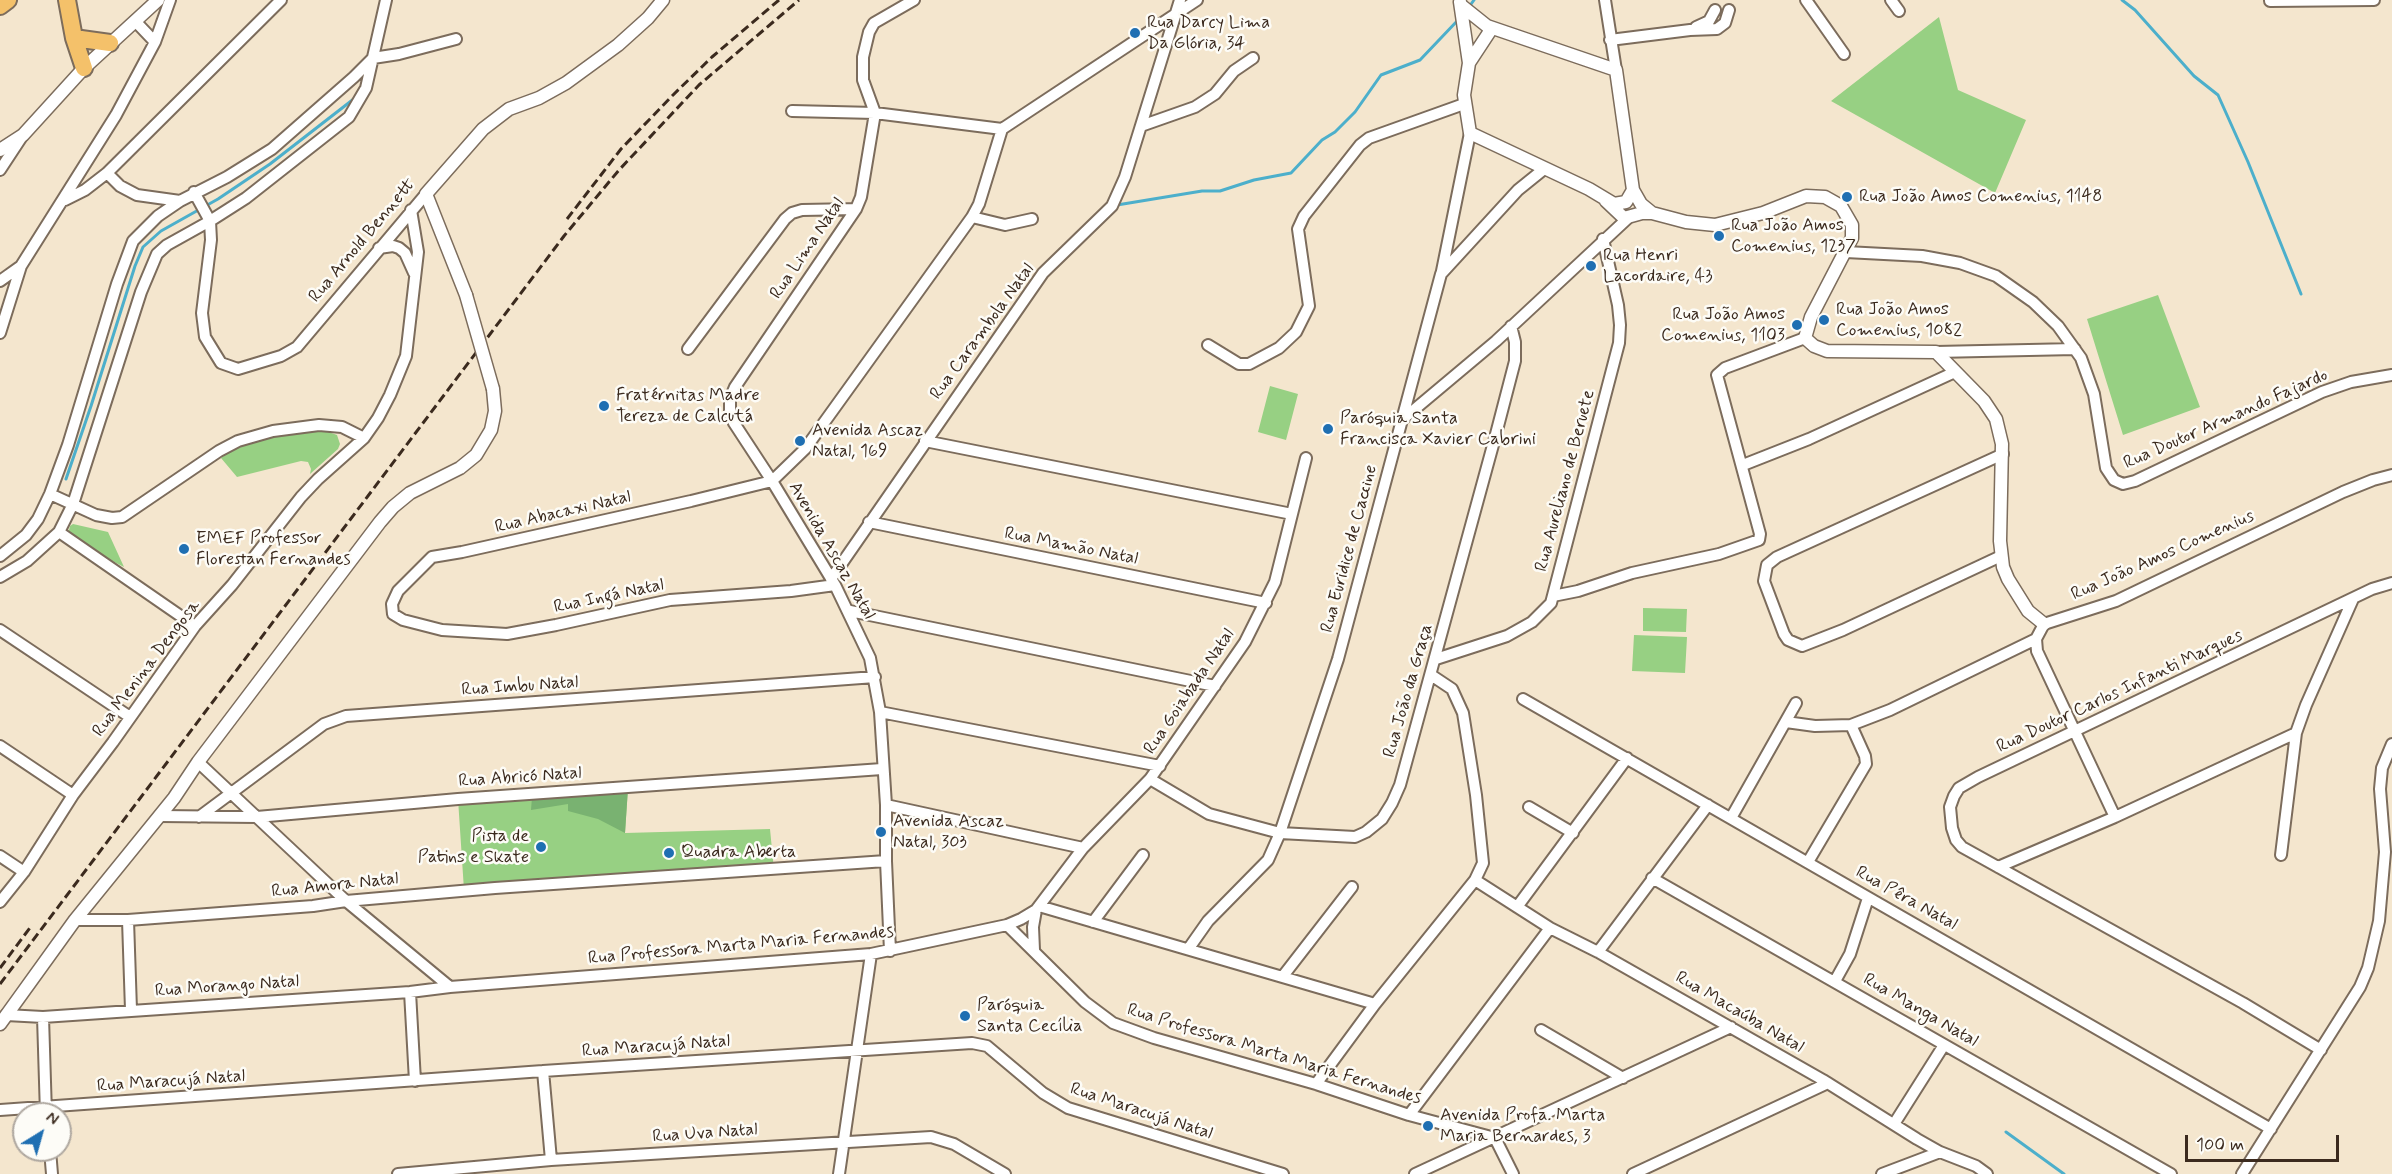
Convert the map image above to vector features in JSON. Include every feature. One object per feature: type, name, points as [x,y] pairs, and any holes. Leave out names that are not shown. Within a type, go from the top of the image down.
[{"type":"main road","points":[[0,6],[8,0]]},
{"type":"main road","points":[[67,0],[74,38],[84,68]]},
{"type":"main road","points":[[74,38],[110,44]]},
{"type":"street","points":[[0,170],[23,135],[84,68],[158,0]]},
{"type":"street","points":[[0,333],[21,266],[116,115],[155,42],[170,0]]},
{"type":"street","points":[[64,200],[85,190],[107,173],[281,0]]},
{"type":"street","points":[[0,577],[27,561],[59,531],[73,504],[150,268],[158,254],[167,244],[208,217],[246,198],[349,117],[366,88],[386,0]]},
{"type":"street","name":"Rua Arnold Bennett","points":[[208,217],[211,240],[203,293],[204,329],[212,351],[221,363],[229,368],[238,369],[281,356],[297,347],[411,210],[483,129],[509,109],[538,98],[566,83],[618,45],[648,18],[663,0]]},
{"type":"street","points":[[875,113],[862,80],[863,57],[869,32],[874,23],[914,0]]},
{"type":"street","name":"Rua Carambola Natal","points":[[833,582],[869,522],[1017,314],[1043,273],[1112,206],[1125,177],[1180,0]]},
{"type":"street","points":[[792,111],[875,113],[1002,129],[1197,0]]},
{"type":"street","points":[[1605,0],[1635,212]]},
{"type":"street","points":[[1806,0],[1844,54]]},
{"type":"street","points":[[1891,0],[1899,11]]},
{"type":"street","points":[[2270,1],[2373,0]]},
{"type":"street","points":[[1461,3],[1492,28],[1616,70]]},
{"type":"street","points":[[1441,274],[1470,133],[1464,104],[1469,63],[1461,3]]},
{"type":"street","points":[[1690,30],[1709,21],[1714,5]]},
{"type":"street","points":[[1610,40],[1722,27],[1727,19],[1728,5]]},
{"type":"street","points":[[135,21],[155,42]]},
{"type":"street","points":[[1469,63],[1492,28]]},
{"type":"street","points":[[107,173],[120,186],[137,195],[180,201],[197,197],[272,149],[374,58],[456,39]]},
{"type":"street","points":[[1141,126],[1195,106],[1215,94],[1234,71],[1253,58]]},
{"type":"street","points":[[1208,345],[1239,364],[1249,364],[1279,348],[1296,332],[1309,306],[1298,229],[1304,216],[1360,145],[1369,138],[1464,104]]},
{"type":"street","name":"Rua Lima Natal","points":[[772,481],[734,423],[730,412],[730,399],[735,387],[856,209],[861,197],[875,113]]},
{"type":"street","name":"Avenida Ascaz Natal","points":[[891,951],[886,861],[886,805],[880,712],[875,677],[870,658],[849,611],[772,481],[804,449],[972,217],[979,204],[1002,129]]},
{"type":"street","points":[[1470,133],[1589,189],[1614,204],[1623,204],[1633,190]]},
{"type":"street","points":[[0,150],[23,135]]},
{"type":"street","name":"Rua Euridice de Caccine","points":[[1189,948],[1208,921],[1268,860],[1280,833],[1338,659],[1441,274],[1518,190],[1544,169]]},
{"type":"street","points":[[3,1019],[75,920],[174,798],[198,762],[366,538],[393,507],[424,484],[460,468],[476,455],[491,430],[495,411],[493,389],[466,296],[426,194]]},
{"type":"street","points":[[1605,200],[1620,216],[1635,212],[1652,213],[1686,222],[1715,225],[1763,213],[1806,196],[1825,197],[1841,206],[1852,225],[1852,238],[1811,317],[1805,338]]},
{"type":"street","points":[[197,197],[208,217]]},
{"type":"street","points":[[0,556],[26,536],[38,519],[50,494],[68,445],[97,346],[130,248],[144,228],[180,201]]},
{"type":"street","points":[[688,349],[792,213],[802,210],[856,209]]},
{"type":"street","name":"Rua Menina Dengosa","points":[[0,902],[24,872],[73,795],[195,626],[232,585],[300,497],[364,438],[390,395],[406,356],[418,252],[411,210]]},
{"type":"street","points":[[1402,419],[1511,326],[1635,212]]},
{"type":"street","points":[[972,217],[1005,225],[1032,219]]},
{"type":"street","name":"Rua Aureliano de Beruete","points":[[1436,659],[1507,636],[1543,613],[1553,596],[1619,343],[1618,305],[1603,239]]},
{"type":"street","points":[[379,248],[399,248],[405,254],[414,274]]},
{"type":"street","name":"Rua Doutor Armando Fajardo","points":[[1846,252],[1922,256],[1980,269],[2017,288],[2034,302],[2058,326],[2086,368],[2094,394],[2106,468],[2114,480],[2123,484],[2135,481],[2322,392],[2360,380],[2392,375]]},
{"type":"street","points":[[0,281],[21,266]]},
{"type":"street","name":"Rua João da Graça","points":[[1150,779],[1209,814],[1280,833],[1355,837],[1366,832],[1382,819],[1392,804],[1400,785],[1515,361],[1515,342],[1511,326]]},
{"type":"street","points":[[1805,338],[1814,346],[1827,351],[2075,350]]},
{"type":"street","points":[[1553,596],[1578,591],[1632,573],[1705,558],[1756,542],[1760,534],[1743,465],[1717,378],[1722,370],[1805,338]]},
{"type":"street","points":[[1936,352],[1991,410],[2001,431],[2003,454],[2001,556],[2008,579],[2017,594],[2028,611],[2044,624],[2036,639],[2037,651],[2115,817]]},
{"type":"street","points":[[1743,465],[1809,439],[1955,372]]},
{"type":"street","points":[[50,494],[96,515],[122,517],[219,451],[238,441],[273,431],[319,425],[342,427],[364,438]]},
{"type":"street","points":[[925,441],[1292,514]]},
{"type":"street","points":[[2001,556],[1822,639],[1802,646],[1788,640],[1784,634],[1764,581],[1765,570],[1771,561],[1874,511],[2003,454]]},
{"type":"street","name":"Rua Goiabada Natal","points":[[1007,925],[1021,920],[1037,908],[1083,848],[1150,779],[1245,642],[1266,603],[1281,565],[1306,458]]},
{"type":"street","name":"Rua João Amos Comenius","points":[[2044,624],[2116,601],[2343,492],[2392,475]]},
{"type":"street","name":"Rua Abacaxi Natal","points":[[393,614],[392,604],[398,591],[432,557],[691,501],[772,481]]},
{"type":"street","name":"Rua Mamão Natal","points":[[869,522],[1266,603]]},
{"type":"street","points":[[59,531],[195,626]]},
{"type":"street","points":[[26,536],[39,549]]},
{"type":"street","name":"Rua Ingá Natal","points":[[393,614],[403,620],[442,630],[507,634],[556,626],[670,600],[760,593],[833,582]]},
{"type":"street","name":"Rua Doutor Carlos Infanti Marques","points":[[2321,1050],[2214,987],[1962,847],[1956,840],[1949,815],[1954,795],[1959,788],[1971,780],[2372,589],[2392,583]]},
{"type":"street","points":[[2281,855],[2296,733],[2353,599]]},
{"type":"street","points":[[849,611],[1215,686]]},
{"type":"street","points":[[0,630],[130,717]]},
{"type":"street","points":[[1786,722],[1815,726],[1851,725],[1890,710],[2036,639]]},
{"type":"street","points":[[1316,1084],[1375,1004],[1480,871],[1483,852],[1463,712],[1452,689],[1431,675]]},
{"type":"street","name":"Rua Imbu Natal","points":[[199,817],[324,724],[346,716],[875,677]]},
{"type":"street","name":"Rua Pêra Natal","points":[[1523,699],[2271,1129]]},
{"type":"street","points":[[1731,818],[1796,703]]},
{"type":"street","points":[[880,712],[1160,766]]},
{"type":"street","points":[[1808,862],[1863,771],[1866,760],[1851,725]]},
{"type":"street","points":[[1998,867],[2115,817],[2296,733]]},
{"type":"street","points":[[2242,1174],[2360,987],[2374,951],[2388,839],[2380,789],[2382,768],[2392,744]]},
{"type":"street","points":[[0,746],[73,795]]},
{"type":"street","points":[[1517,907],[1627,758]]},
{"type":"street","points":[[198,762],[346,901],[450,987]]},
{"type":"street","name":"Rua Abricó Natal","points":[[160,816],[257,818],[458,799],[882,769]]},
{"type":"street","points":[[886,805],[1083,848]]},
{"type":"street","points":[[1598,952],[1708,805]]},
{"type":"street","points":[[1529,807],[1573,833]]},
{"type":"street","points":[[1093,922],[1143,855]]},
{"type":"street","points":[[0,856],[24,872]]},
{"type":"street","name":"Rua Amora Natal","points":[[75,920],[128,920],[313,906],[495,888],[886,861]]},
{"type":"street","name":"Rua Manga Natal","points":[[1652,878],[2171,1174]]},
{"type":"street","name":"Rua Macaúba Natal","points":[[1475,880],[1550,928],[1598,952],[1731,1027],[1940,1152],[1976,1166],[1987,1174]]},
{"type":"street","points":[[1283,976],[1352,886]]},
{"type":"street","points":[[1835,981],[1854,944],[1868,898]]},
{"type":"street","points":[[1035,950],[1033,927],[1037,908],[1189,948],[1375,1004]]},
{"type":"street","points":[[128,920],[131,1010]]},
{"type":"street","name":"Rua Professora Marta Maria Fernandes","points":[[450,987],[871,954],[1007,925],[1035,950],[1085,1002],[1113,1023],[1154,1038],[1316,1084],[1409,1115],[1495,1138]]},
{"type":"street","points":[[1409,1115],[1550,928]]},
{"type":"street","points":[[839,1174],[871,954]]},
{"type":"street","name":"Rua Morango Natal","points":[[3,1019],[410,992],[450,987]]},
{"type":"street","points":[[410,992],[415,1081]]},
{"type":"street","points":[[43,1017],[46,1102]]},
{"type":"street","points":[[1415,1174],[1731,1027]]},
{"type":"street","points":[[1540,1030],[1623,1077]]},
{"type":"street","name":"Rua Maracujá Natal","points":[[72,1109],[543,1071],[953,1043],[981,1044],[987,1046],[1043,1093],[1068,1108],[1283,1174]]},
{"type":"street","points":[[1894,1124],[1944,1044]]},
{"type":"street","points":[[543,1071],[551,1160]]},
{"type":"street","points":[[1633,1174],[1828,1083]]},
{"type":"street","name":"Rua Uva Natal","points":[[398,1174],[477,1170],[551,1160],[931,1137],[954,1144],[1003,1173]]},
{"type":"street","points":[[1495,1138],[1514,1174]]},
{"type":"street","points":[[1882,1174],[1940,1152]]},
{"type":"green space","points":[[1939,17],[1958,90],[2026,120],[1995,193],[1831,101]]},
{"type":"green space","points":[[2158,295],[2200,407],[2123,435],[2087,319]]},
{"type":"green space","points":[[1270,386],[1298,394],[1286,440],[1258,432]]},
{"type":"green space","points":[[320,429],[337,435],[340,444],[338,449],[310,474],[311,469],[308,462],[301,461],[237,477],[221,458],[233,449],[250,443]]},
{"type":"green space","points":[[73,524],[108,532],[124,567],[75,542],[68,534]]},
{"type":"green space","points":[[1643,608],[1687,609],[1686,632],[1643,631]]},
{"type":"green space","points":[[1634,635],[1687,637],[1685,673],[1632,671]]},
{"type":"green space","points":[[628,788],[625,833],[770,829],[774,870],[464,890],[458,799]]},
{"type":"green space","points":[[628,788],[625,833],[598,819],[568,811],[568,804],[531,810],[532,797]]},
{"type":"waterway","points":[[1469,7],[1474,0]]},
{"type":"waterway","points":[[2122,0],[2135,10],[2194,76],[2218,95],[2248,162],[2301,294]]},
{"type":"waterway","points":[[1117,205],[1202,191],[1220,191],[1254,180],[1291,173],[1322,140],[1335,132],[1355,112],[1381,75],[1420,60],[1459,19]]},
{"type":"waterway","points":[[66,479],[143,247],[161,231],[218,199],[270,164],[355,98]]},
{"type":"waterway","points":[[2006,1132],[2064,1174]]},
{"type":"railway","points":[[567,219],[621,149],[672,96],[712,57],[779,0]]},
{"type":"railway","points":[[0,984],[564,236],[619,170],[699,85],[799,0]]},
{"type":"railway","points":[[0,968],[32,925]]},
{"type":"place","name":"Rua Darcy Lima Da Glória, 34","points":[[1135,33]]},
{"type":"place","name":"Rua João Amos Comenius, 1148","points":[[1847,197]]},
{"type":"place","name":"Rua João Amos Comenius, 1237","points":[[1719,236]]},
{"type":"place","name":"Rua Henri Lacordaire, 43","points":[[1591,266]]},
{"type":"place","name":"Rua João Amos Comenius, 1082","points":[[1824,320]]},
{"type":"place","name":"Rua João Amos Comenius, 1103","points":[[1797,325]]},
{"type":"place","name":"Fratérnitas Madre Tereza de Calcutá","points":[[604,406]]},
{"type":"place","name":"Paróquia Santa Francisca Xavier Cabrini","points":[[1328,429]]},
{"type":"place","name":"Avenida Ascaz Natal, 169","points":[[800,441]]},
{"type":"place","name":"EMEF Professor Florestan Fernandes","points":[[184,549]]},
{"type":"place","name":"Avenida Ascaz Natal, 303","points":[[881,832]]},
{"type":"place","name":"Pista de Patins e Skate","points":[[541,847]]},
{"type":"place","name":"Quadra Aberta","points":[[669,853]]},
{"type":"place","name":"Paróquia Santa Cecília","points":[[965,1016]]},
{"type":"place","name":"Avenida Profa. Marta Maria Bernardes, 3","points":[[1428,1126]]}]
